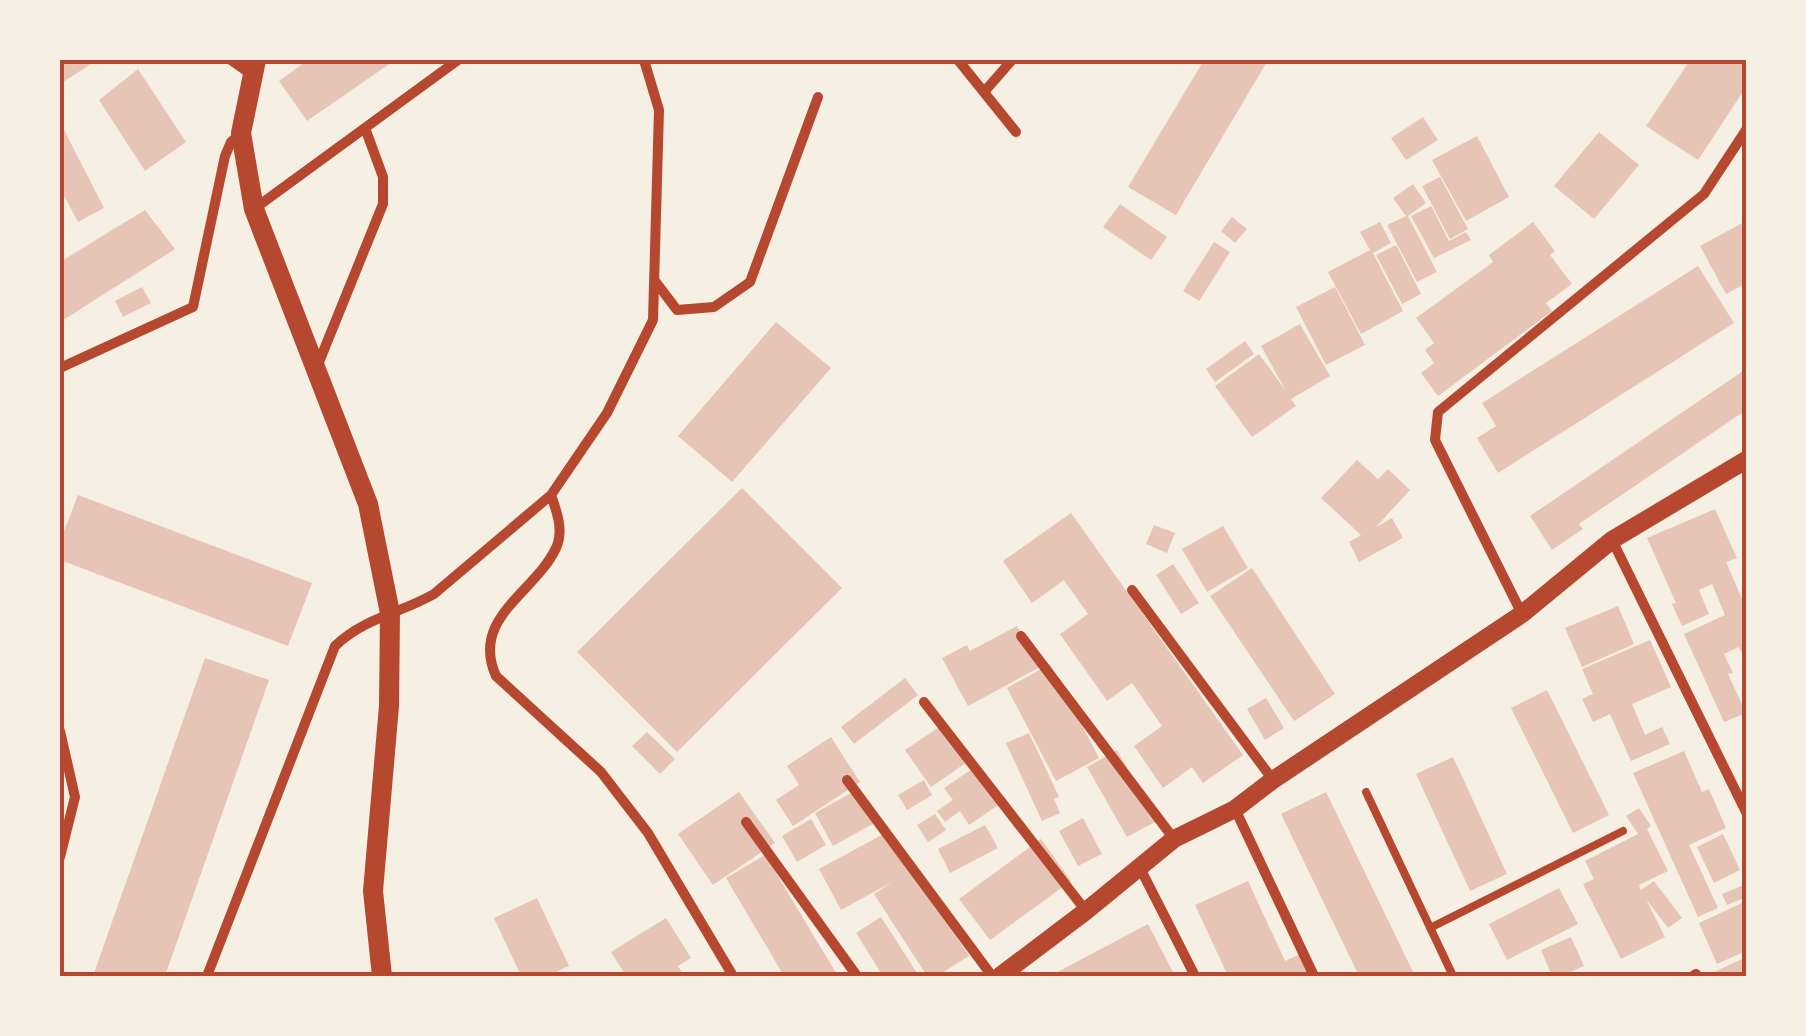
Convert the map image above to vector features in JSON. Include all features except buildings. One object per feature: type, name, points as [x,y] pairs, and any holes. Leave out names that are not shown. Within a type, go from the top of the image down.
[{"type":"main road","points":[[254,67],[242,133],[254,209],[368,504],[390,613],[389,706],[373,890],[382,976]]},
{"type":"street","points":[[231,60],[254,67]]},
{"type":"street","points":[[254,209],[458,60]]},
{"type":"street","points":[[207,976],[336,646],[370,620],[413,606],[434,594],[552,494],[607,413],[653,320],[659,110],[644,60]]},
{"type":"street","points":[[958,60],[1016,132]]},
{"type":"street","points":[[984,92],[1012,60]]},
{"type":"street","points":[[654,280],[677,310],[714,307],[750,282],[818,96]]},
{"type":"street","points":[[317,368],[384,204],[383,177],[365,128]]},
{"type":"street","points":[[1522,614],[1436,440],[1438,412],[1704,194],[1746,130]]},
{"type":"street","points":[[60,368],[194,308],[226,156],[231,142],[242,133]]},
{"type":"street","points":[[1000,976],[1174,839],[1234,809],[1522,614],[1612,540],[1746,460]]},
{"type":"street","points":[[552,494],[560,521],[556,548],[495,626],[489,646],[492,666],[496,676],[601,772],[648,833],[733,976]]},
{"type":"street","points":[[1612,540],[1746,812]]},
{"type":"street","points":[[1132,590],[1273,780]]},
{"type":"street","points":[[1021,636],[1174,839]]},
{"type":"street","points":[[924,702],[1086,911]]},
{"type":"street","points":[[60,731],[76,797],[60,857]]},
{"type":"street","points":[[847,780],[992,976]]},
{"type":"street","points":[[1234,809],[1314,976]]},
{"type":"street","points":[[746,822],[857,976]]},
{"type":"street","points":[[1140,868],[1195,976]]},
{"type":"lane","points":[[1366,792],[1453,976]]},
{"type":"lane","points":[[1430,928],[1623,831]]}]
